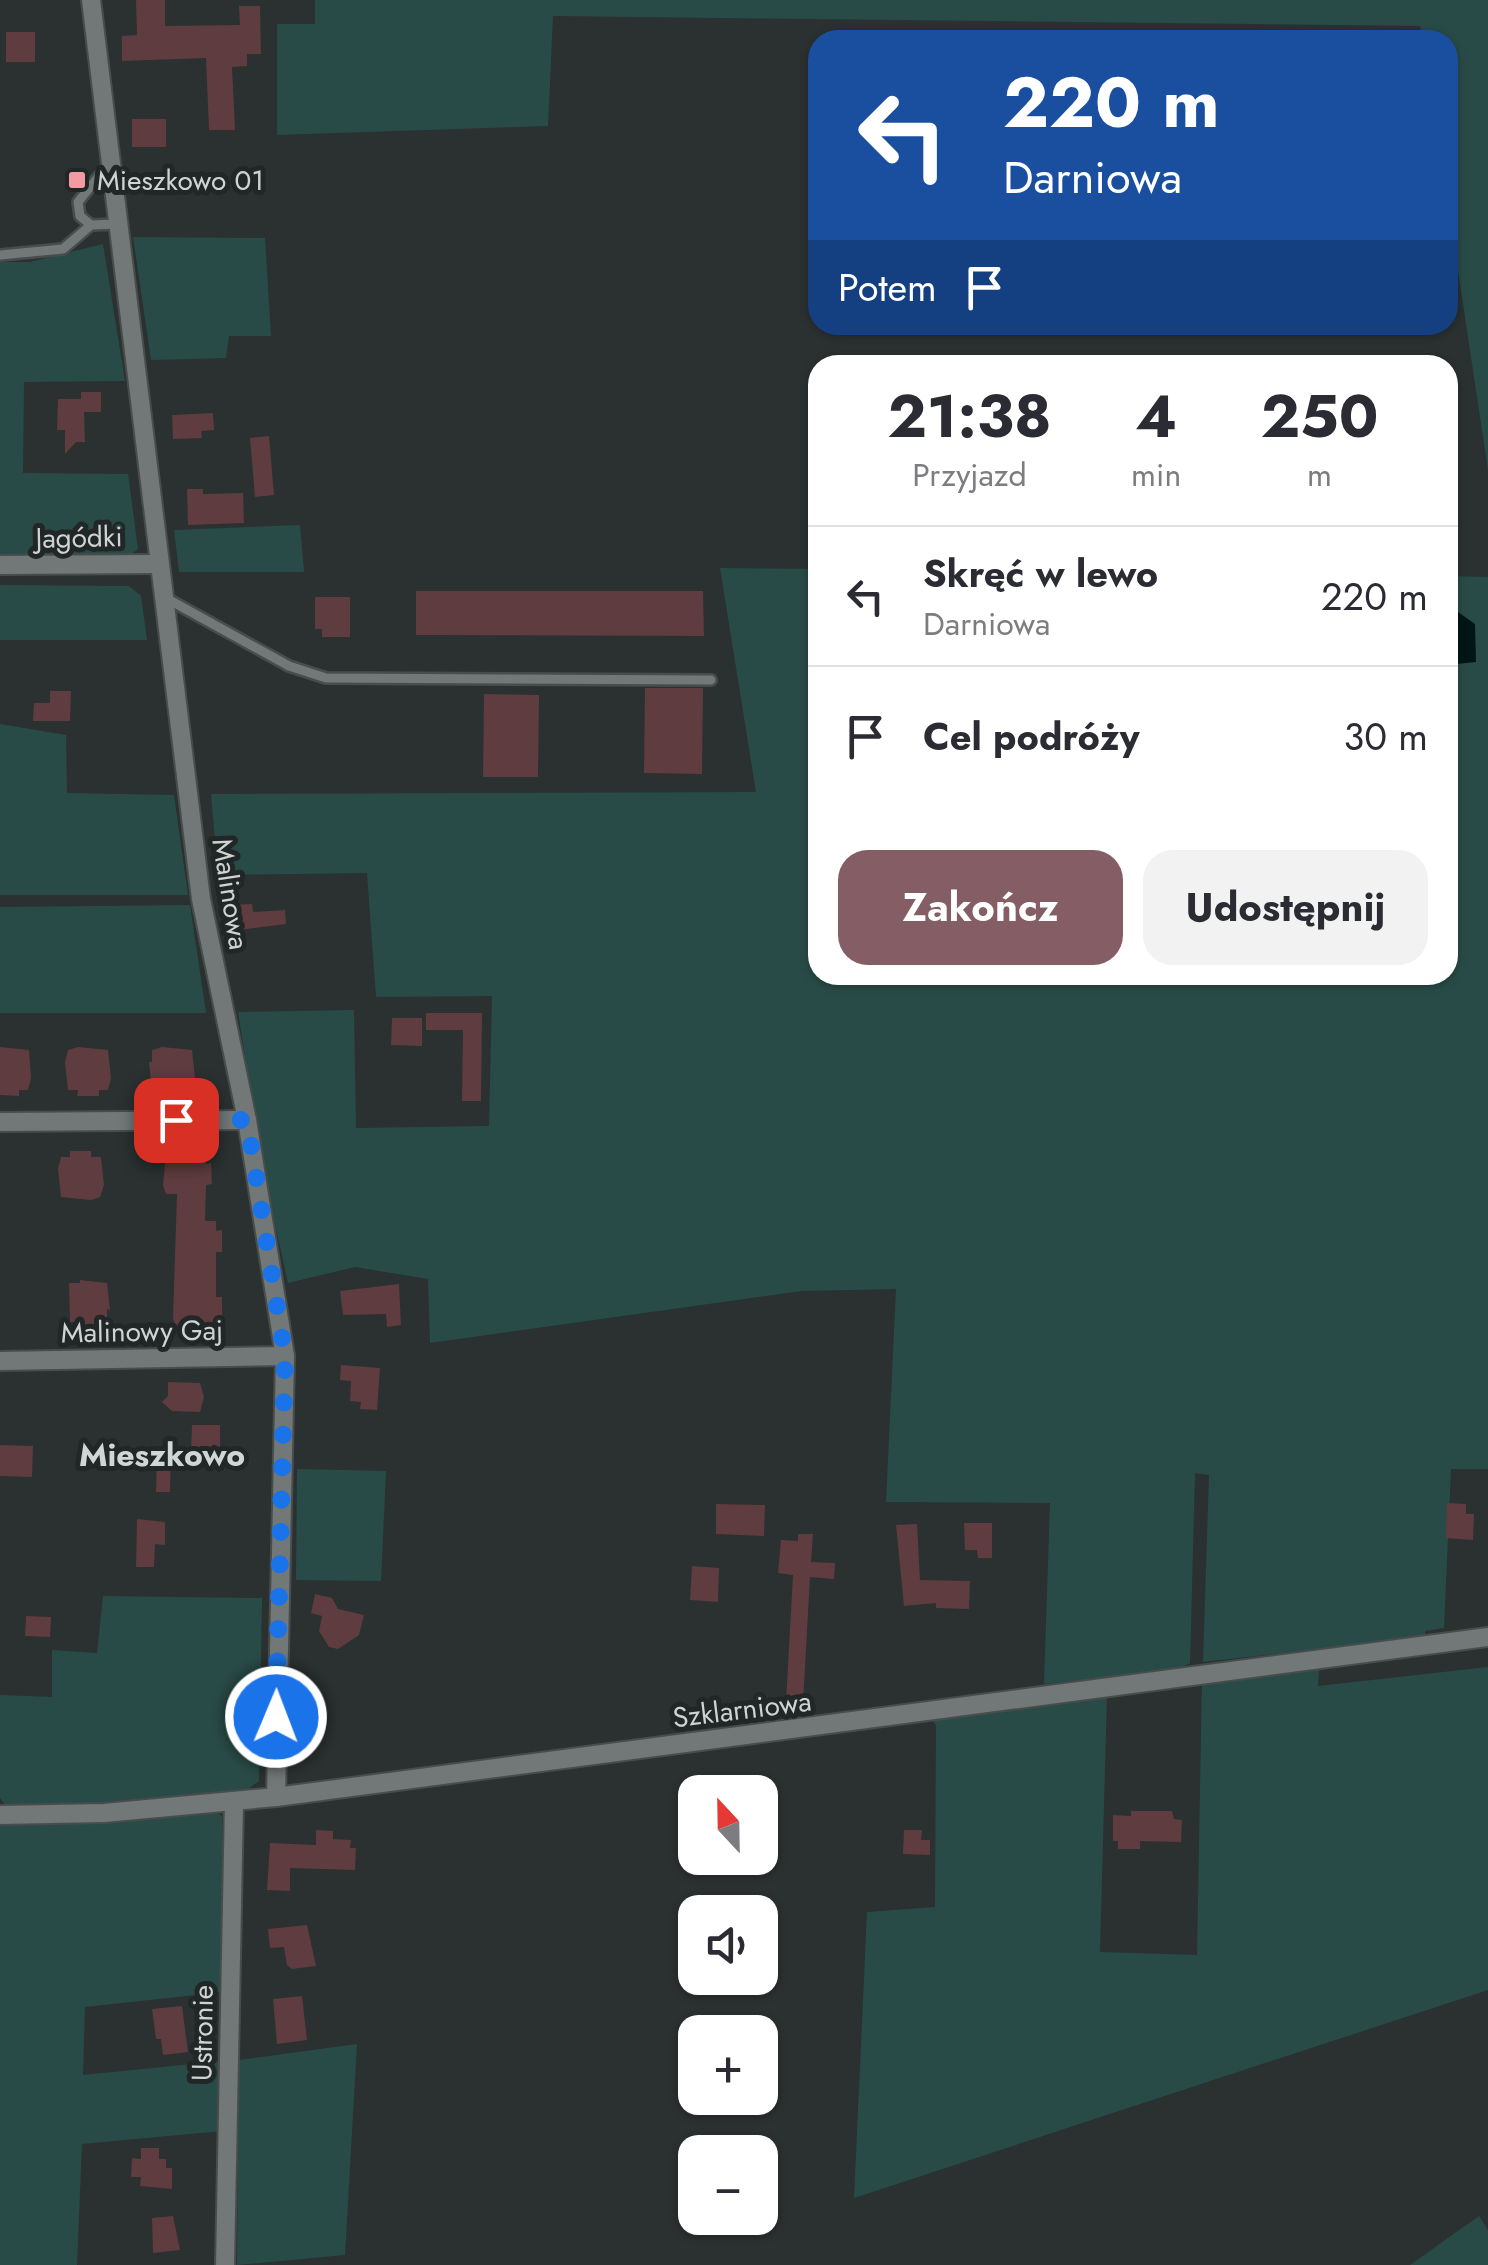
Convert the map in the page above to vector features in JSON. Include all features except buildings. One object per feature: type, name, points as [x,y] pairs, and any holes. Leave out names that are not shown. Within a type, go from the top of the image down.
[{"type":"street","name":"Malinowa","points":[[91,0],[202,900],[247,1120],[285,1356],[276,1797]]},
{"type":"street","name":"Jagódki","points":[[0,565],[159,564]]},
{"type":"street","points":[[0,1122],[247,1120]]},
{"type":"street","name":"Malinowy Gaj","points":[[0,1361],[285,1356]]},
{"type":"street","name":"Szklarniowa","points":[[0,1815],[59,1815],[276,1797],[1488,1637]]},
{"type":"street","name":"Ustronie","points":[[225,2265],[234,1801]]},
{"type":"lane","points":[[91,225],[80,216],[78,202],[110,163]]},
{"type":"lane","points":[[0,254],[63,248],[91,225],[116,224]]},
{"type":"lane","points":[[162,596],[289,666],[326,678],[711,680]]},
{"type":"shaded area","points":[[315,0],[1488,0],[1488,470],[1458,270],[1458,30],[1421,30],[1420,26],[553,16],[548,126],[277,135],[277,24],[315,24]]},
{"type":"shaded area","points":[[133,237],[265,238],[271,336],[229,336],[226,358],[151,360]]},
{"type":"shaded area","points":[[103,244],[125,381],[24,382],[23,473],[128,474],[138,549],[126,558],[0,558],[0,262],[30,262]]},
{"type":"shaded area","points":[[300,525],[304,572],[179,572],[174,530]]},
{"type":"shaded area","points":[[720,568],[808,569],[808,985],[1458,985],[1458,576],[1488,577],[1488,1469],[1451,1469],[1444,1628],[1425,1631],[1425,1637],[1203,1662],[1209,1475],[1195,1473],[1190,1663],[1177,1670],[1044,1684],[1050,1503],[886,1502],[896,1289],[802,1291],[430,1343],[428,1279],[355,1267],[288,1283],[263,1170],[238,1012],[354,1010],[356,1128],[489,1126],[492,996],[376,997],[367,873],[218,875],[211,794],[756,792]]},
{"type":"shaded area","points":[[0,585],[129,586],[141,596],[147,640],[0,640]]},
{"type":"shaded area","points":[[1458,612],[1475,624],[1476,662],[1458,664]]},
{"type":"shaded area","points":[[0,724],[66,735],[67,793],[174,795],[188,895],[0,895]]},
{"type":"shaded area","points":[[190,905],[206,1013],[0,1013],[0,907]]},
{"type":"shaded area","points":[[297,1469],[386,1471],[381,1581],[296,1580]]},
{"type":"shaded area","points":[[103,1596],[262,1598],[259,1781],[248,1789],[91,1806],[6,1806],[0,1798],[0,1695],[52,1697],[52,1650],[97,1653]]},
{"type":"shaded area","points":[[1488,1667],[1488,1990],[854,2198],[867,1912],[935,1907],[936,1726],[932,1718],[1107,1694],[1100,1952],[1197,1955],[1202,1681],[1319,1668],[1318,1686]]},
{"type":"shaded area","points":[[207,1808],[222,1816],[223,1992],[85,2007],[83,2075],[222,2061],[222,2131],[82,2144],[77,2265],[0,2265],[0,1821]]},
{"type":"shaded area","points":[[357,2044],[345,2255],[237,2265],[239,2060]]},
{"type":"shaded area","points":[[1479,2216],[1488,2230],[1488,2265],[1410,2265]]},
{"type":"place","name":"Mieszkowo 01","points":[[77,180]]},
{"type":"district","name":"Mieszkowo","points":[[162,1455]]},
{"type":"route","points":[[176,1120],[247,1120],[285,1356],[276,1717]]}]
